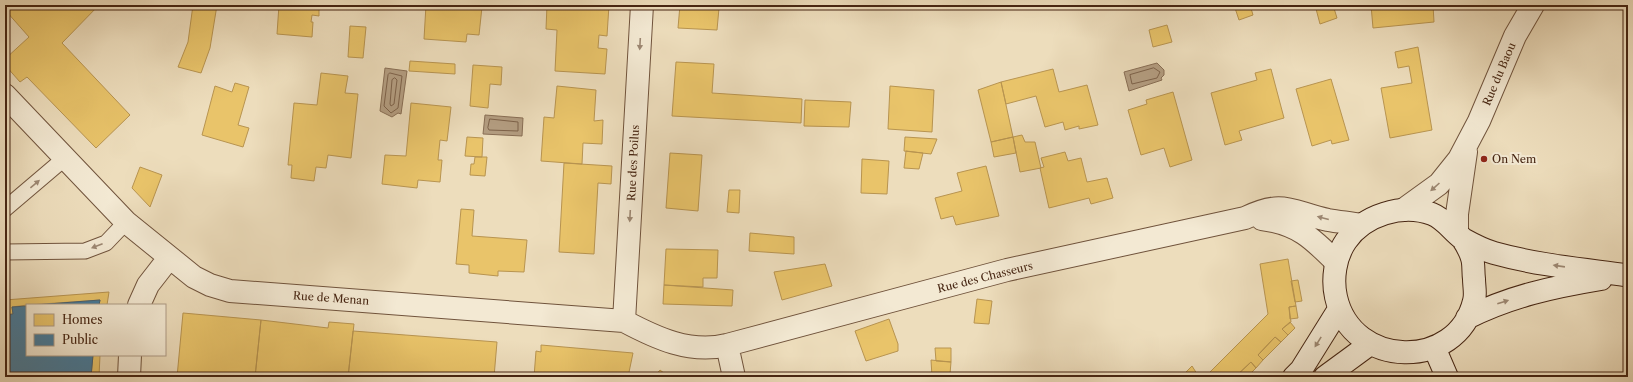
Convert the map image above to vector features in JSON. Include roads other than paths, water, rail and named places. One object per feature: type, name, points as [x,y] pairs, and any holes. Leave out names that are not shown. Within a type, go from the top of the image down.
[{"type":"street","name":"Rue des Poilus","points":[[624,321],[642,5]]},
{"type":"street","name":"Rue du Baou","points":[[1403,210],[1439,184],[1459,159],[1467,145],[1515,36],[1533,5]]},
{"type":"street","name":"Rue de Menan","points":[[5,95],[126,222],[169,258],[194,276],[210,285],[230,291],[624,321],[652,335],[676,344],[703,349],[714,349],[727,346]]},
{"type":"street","name":"Rue du Baou","points":[[1460,236],[1457,214],[1467,145]]},
{"type":"street","name":"Rue des Chasseurs","points":[[727,346],[1007,270],[1245,218],[1263,209],[1284,208],[1327,219],[1361,225]]},
{"type":"street","points":[[1460,236],[1473,258],[1475,300],[1467,318],[1455,333],[1434,346],[1417,352],[1393,352],[1370,344],[1351,328],[1339,309],[1334,286],[1336,262],[1346,241],[1361,225],[1381,214],[1403,210],[1431,214],[1446,223],[1460,236],[1490,252],[1524,262],[1626,275]]},
{"type":"street","name":"Rue des Chasseurs","points":[[1245,218],[1280,222],[1292,226],[1314,240],[1336,262]]},
{"type":"street","points":[[139,304],[148,285],[169,258]]},
{"type":"street","points":[[1467,318],[1495,304],[1524,295],[1563,286],[1626,275]]},
{"type":"street","points":[[1294,377],[1301,370],[1339,309]]},
{"type":"street","points":[[1325,377],[1370,344]]},
{"type":"street","points":[[727,346],[734,377]]},
{"type":"street","points":[[1434,346],[1447,377]]},
{"type":"street","points":[[129,377],[130,356]]},
{"type":"lane","points":[[5,209],[65,158]]},
{"type":"lane","points":[[5,252],[86,251],[106,243],[126,222]]},
{"type":"water","points":[[1157,63],[1164,70],[1164,75],[1161,78],[1162,80],[1129,91],[1124,72]]},
{"type":"water","points":[[385,68],[407,71],[401,114],[398,113],[392,117],[380,111]]},
{"type":"water","points":[[485,115],[523,118],[522,136],[483,134]]},
{"type":"place","name":"On Nem","points":[[1484,159]]}]
